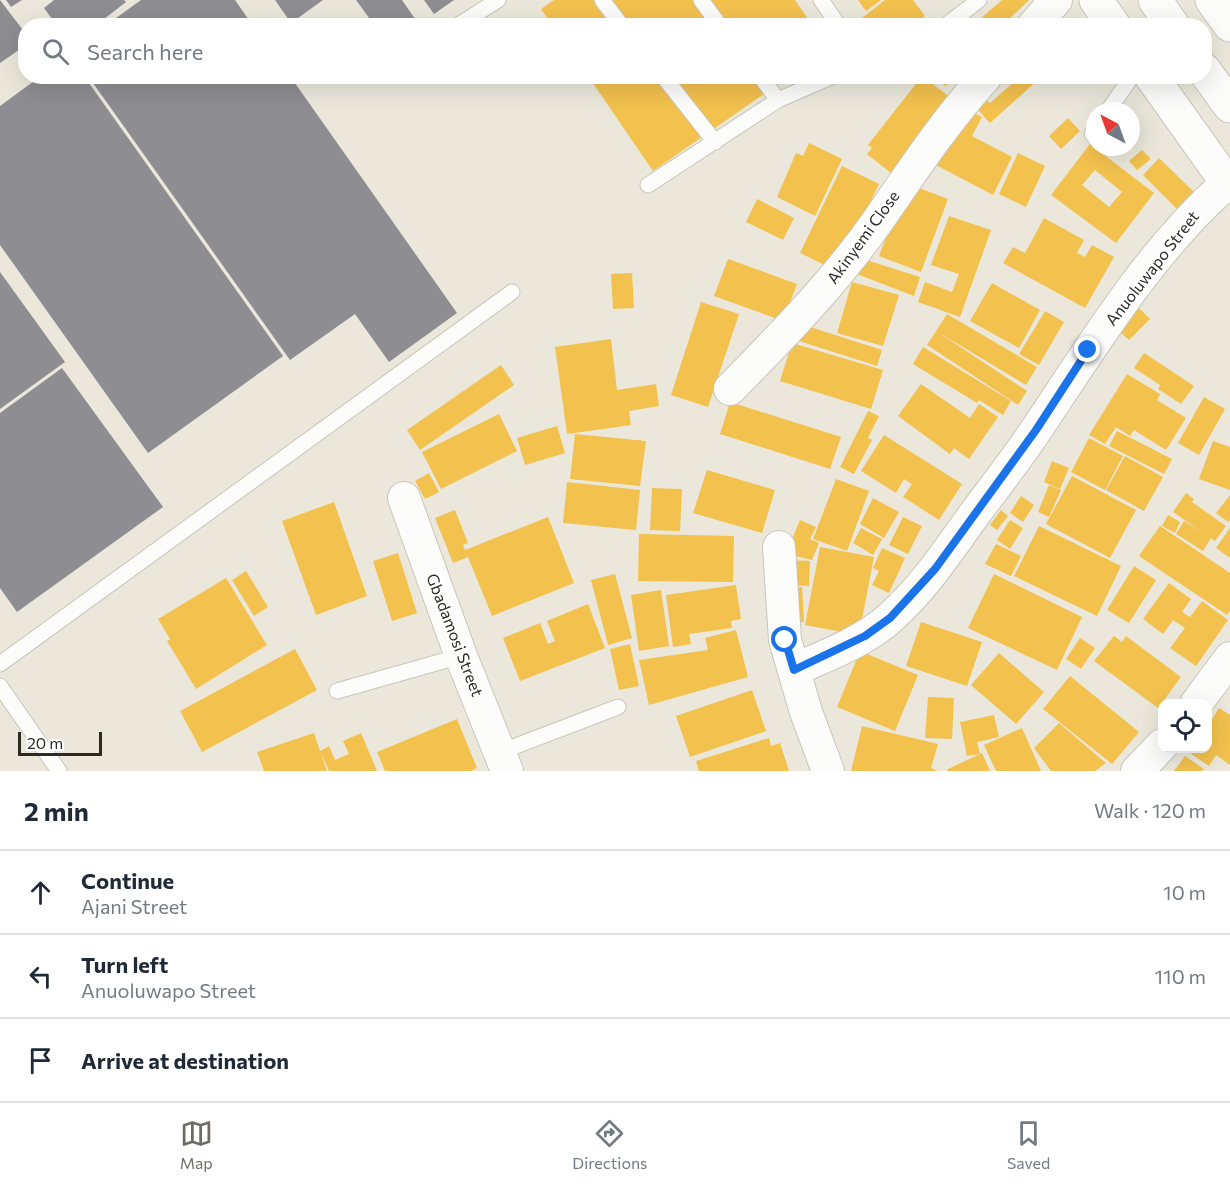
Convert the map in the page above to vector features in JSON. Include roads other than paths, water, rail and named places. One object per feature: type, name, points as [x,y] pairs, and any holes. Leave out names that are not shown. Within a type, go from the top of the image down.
[{"type":"main road","points":[[1096,0],[1108,18]]},
{"type":"main road","points":[[1155,0],[1167,18]]},
{"type":"main road","points":[[1212,0],[1230,25]]},
{"type":"main road","points":[[1212,81],[1230,106]]},
{"type":"main road","points":[[1156,84],[1228,185]]},
{"type":"street","points":[[1040,18],[1056,0]]},
{"type":"street","name":"Akinyemi Close","points":[[730,389],[809,309],[877,222],[950,116],[979,84]]},
{"type":"street","name":"Anuoluwapo Street","points":[[794,670],[865,636],[882,624],[935,569],[1036,430],[1088,350],[1164,249],[1193,213],[1228,185]]},
{"type":"street","name":"Gbadamosi Street","points":[[404,498],[461,656],[504,761]]},
{"type":"street","points":[[779,547],[785,640],[806,712],[828,771]]},
{"type":"street","points":[[1200,699],[1230,658]]},
{"type":"street","points":[[1137,771],[1158,748]]},
{"type":"lane","points":[[470,18],[498,0]]},
{"type":"lane","points":[[602,0],[616,18]]},
{"type":"lane","points":[[701,0],[714,18]]},
{"type":"lane","points":[[821,0],[833,18]]},
{"type":"lane","points":[[955,18],[979,0]]},
{"type":"lane","points":[[669,84],[715,142]]},
{"type":"lane","points":[[766,84],[778,100]]},
{"type":"lane","points":[[648,185],[778,100],[815,84]]},
{"type":"lane","points":[[1114,102],[1127,84]]},
{"type":"lane","points":[[0,664],[512,292]]},
{"type":"lane","points":[[337,691],[461,656]]},
{"type":"lane","points":[[0,686],[59,771]]},
{"type":"lane","points":[[504,761],[618,707]]}]
